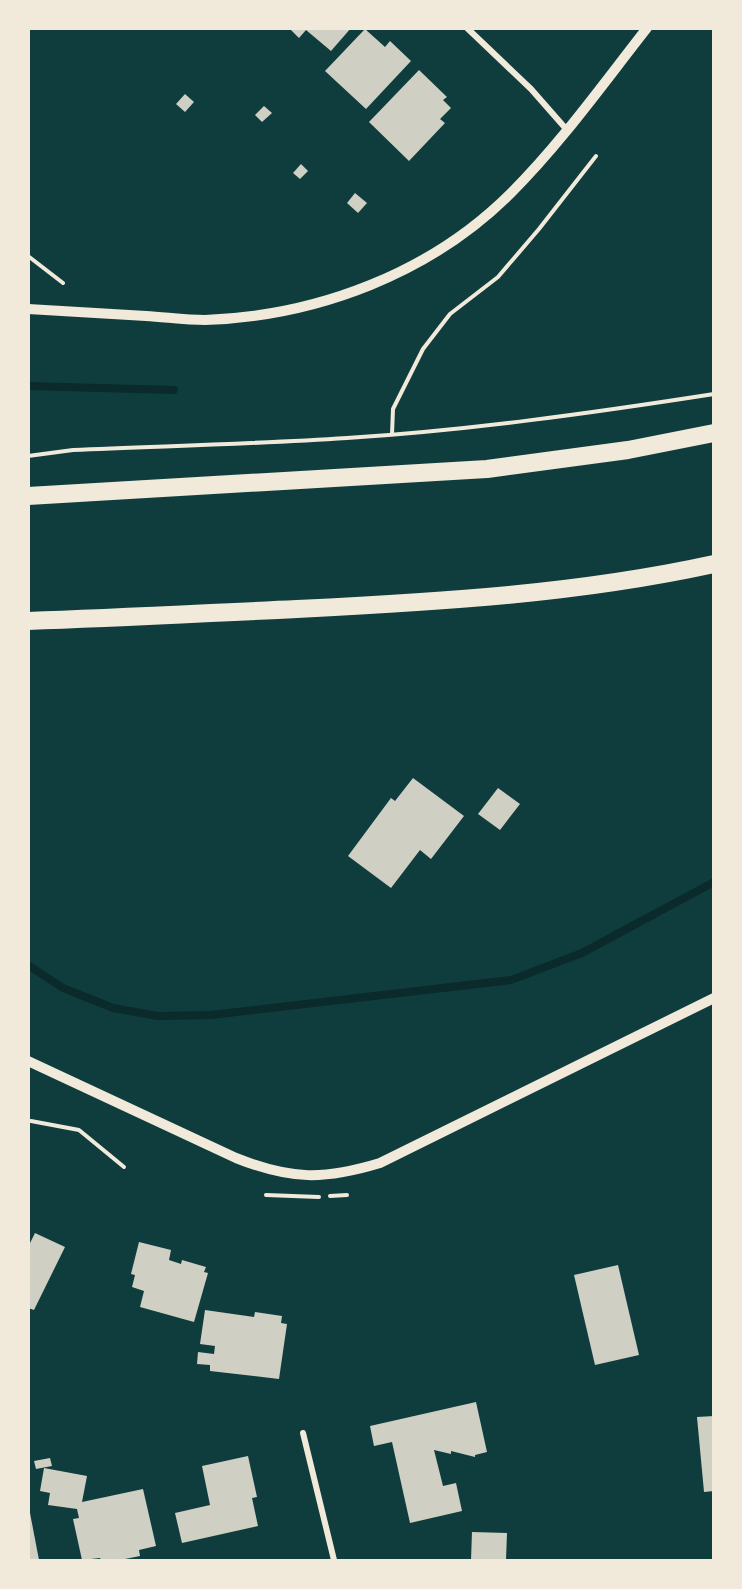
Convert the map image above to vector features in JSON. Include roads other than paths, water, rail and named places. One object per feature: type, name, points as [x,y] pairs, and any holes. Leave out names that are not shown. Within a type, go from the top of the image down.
[{"type":"highway","points":[[28,496],[487,469],[628,450],[714,434]]},
{"type":"highway","points":[[37,621],[378,605],[489,597],[656,576],[714,564]]},
{"type":"street","points":[[467,28],[531,89],[567,130]]},
{"type":"street","points":[[28,309],[204,320],[277,313],[348,294],[398,273],[427,259],[511,193],[567,130],[647,28]]},
{"type":"street","points":[[28,1060],[264,1169],[287,1174],[331,1175],[380,1163],[714,998]]},
{"type":"street","points":[[303,1433],[334,1560]]},
{"type":"waterway","points":[[28,386],[174,390]]},
{"type":"waterway","points":[[28,965],[63,988],[113,1008],[158,1016],[211,1015],[511,980],[582,953],[714,882]]}]
